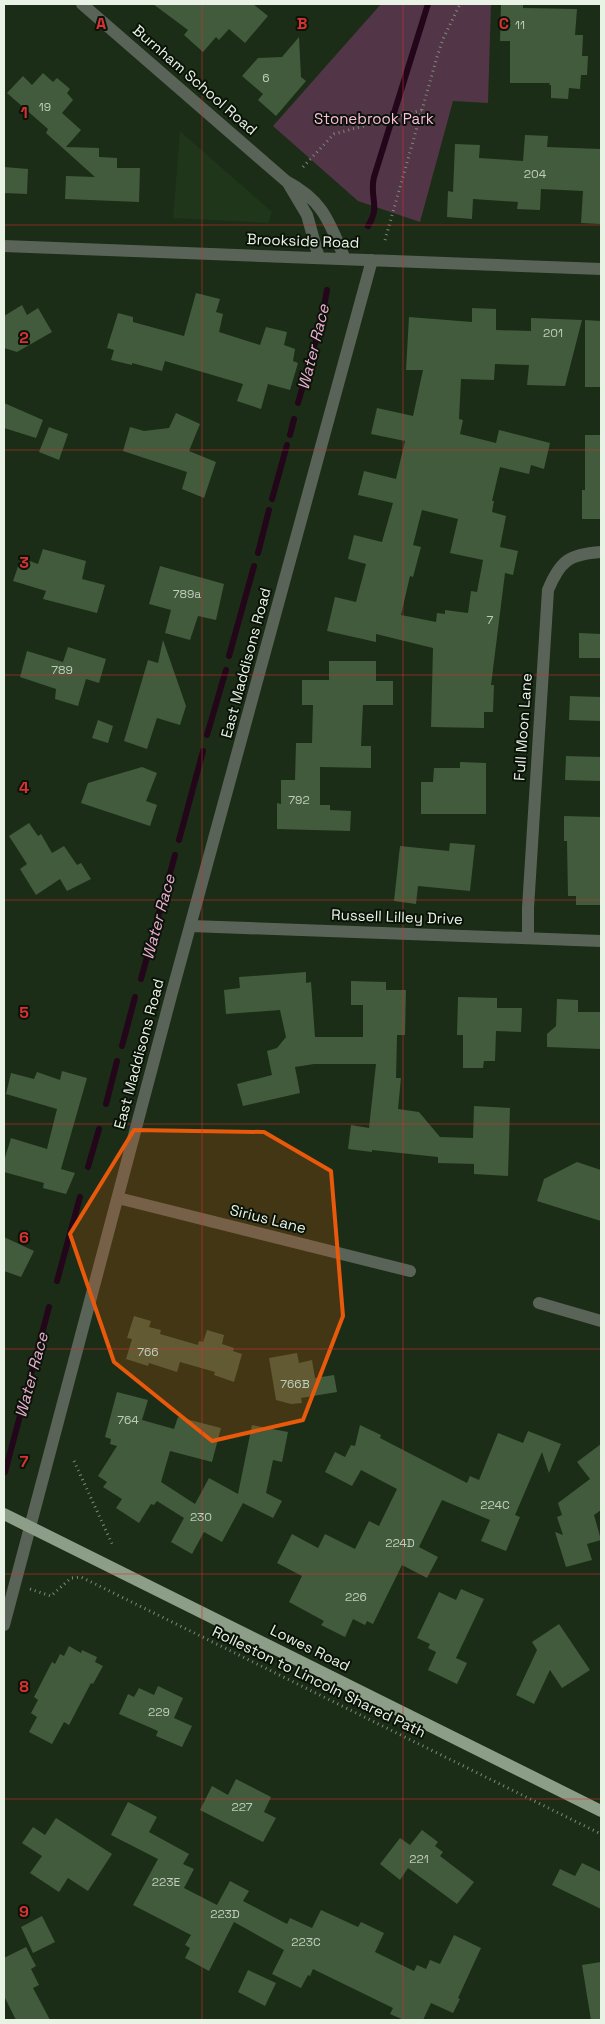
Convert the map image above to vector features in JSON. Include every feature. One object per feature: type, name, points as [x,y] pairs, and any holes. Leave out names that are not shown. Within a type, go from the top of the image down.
[{"type":"main road","name":"Lowes Road","points":[[4,1514],[601,1811]]},
{"type":"street","name":"Burnham School Road","points":[[82,4],[286,181],[310,196],[321,207],[345,259]]},
{"type":"street","name":"Burnham School Road","points":[[286,181],[305,211],[319,258]]},
{"type":"street","name":"Brookside Road","points":[[4,246],[601,269]]},
{"type":"street","name":"East Maddisons Road","points":[[4,1625],[372,260]]},
{"type":"street","name":"Full Moon Lane","points":[[528,938],[528,908],[548,590],[555,572],[570,558],[584,553],[601,552]]},
{"type":"street","name":"Russell Lilley Drive","points":[[191,926],[601,941]]},
{"type":"street","name":"Sirius Lane","points":[[118,1198],[410,1271]]},
{"type":"street","points":[[539,1303],[601,1321]]},
{"type":"path","points":[[385,240],[443,39],[460,4]]},
{"type":"path","points":[[303,167],[330,136],[423,110]]},
{"type":"path","points":[[74,1461],[113,1546]]},
{"type":"path","points":[[29,1589],[51,1596],[66,1582],[76,1577],[78,1571]]},
{"type":"path","name":"Rolleston to Lincoln Shared Path","points":[[76,1577],[81,1577],[601,1834]]},
{"type":"highlighted area","points":[[134,1130],[264,1132],[331,1171],[343,1316],[303,1420],[212,1441],[114,1362],[70,1234]]},
{"type":"shaded area","points":[[180,131],[272,212],[268,223],[173,218]]},
{"type":"green space","name":"Stonebrook Park","points":[[381,4],[491,4],[488,103],[453,101],[420,222],[358,201],[273,126]]},
{"type":"building","points":[[153,4],[253,4],[268,16],[245,43],[229,29],[219,40],[216,37],[203,52],[184,35],[188,30]]},
{"type":"building","points":[[501,4],[523,4],[523,8],[577,9],[575,35],[583,35],[582,56],[588,56],[587,75],[581,75],[580,89],[569,88],[568,99],[551,98],[550,83],[510,83],[510,41],[500,41]]},
{"type":"building","points":[[299,37],[301,77],[306,81],[276,116],[258,100],[263,94],[242,76],[258,58],[282,57]]},
{"type":"building","points":[[43,73],[53,82],[57,78],[70,89],[67,93],[73,100],[62,113],[81,130],[66,147],[99,148],[99,157],[117,158],[117,168],[140,168],[139,202],[65,199],[66,176],[95,177],[46,133],[48,129],[7,93],[23,76],[32,85]]},
{"type":"building","points":[[525,135],[548,136],[547,147],[601,149],[601,224],[581,223],[583,191],[541,189],[540,210],[517,209],[518,202],[473,199],[472,219],[447,217],[448,191],[453,192],[455,144],[480,145],[479,158],[523,161]]},
{"type":"building","points":[[4,167],[28,169],[27,194],[4,193]]},
{"type":"building","points":[[196,293],[220,299],[216,312],[223,314],[219,332],[260,345],[266,327],[287,332],[284,345],[295,349],[293,361],[298,363],[290,390],[268,384],[261,409],[237,401],[243,384],[165,361],[162,371],[111,360],[114,350],[107,348],[118,313],[133,317],[133,322],[184,336]]},
{"type":"building","points":[[22,305],[27,315],[38,308],[52,332],[17,352],[4,348],[4,316]]},
{"type":"building","points":[[472,308],[496,309],[496,330],[531,331],[531,318],[582,320],[565,386],[527,385],[529,365],[495,364],[494,380],[461,379],[459,419],[463,420],[460,434],[496,443],[499,430],[550,443],[544,469],[531,465],[529,474],[500,467],[492,501],[494,501],[492,512],[506,516],[500,547],[518,551],[513,575],[505,573],[491,685],[494,685],[493,712],[484,712],[484,728],[431,727],[433,648],[376,634],[376,642],[327,631],[335,597],[356,602],[366,564],[348,559],[354,535],[382,542],[393,503],[358,495],[364,471],[396,479],[405,441],[371,434],[377,408],[413,416],[423,370],[406,370],[409,317],[472,322]],"holes":[[[422,510],[458,519],[450,553],[483,560],[477,592],[471,591],[468,613],[445,610],[445,614],[437,613],[436,622],[401,615],[410,576],[413,577],[421,547],[413,545]]]},
{"type":"building","points":[[585,320],[601,321],[601,387],[585,387]]},
{"type":"building","points":[[4,403],[43,420],[36,438],[4,428]]},
{"type":"building","points":[[176,413],[200,424],[189,451],[216,462],[204,498],[182,489],[187,472],[123,451],[130,427],[144,431],[169,428]]},
{"type":"building","points":[[49,427],[68,434],[59,460],[39,452]]},
{"type":"building","points":[[585,435],[601,435],[601,519],[582,519],[582,490],[585,490]]},
{"type":"building","points":[[43,549],[86,561],[82,579],[105,585],[97,613],[43,599],[46,591],[13,581],[21,558],[38,564]]},
{"type":"building","points":[[160,566],[224,584],[216,620],[198,616],[190,640],[165,633],[171,610],[149,604]]},
{"type":"building","points":[[579,633],[601,634],[601,658],[579,658]]},
{"type":"building","points":[[163,640],[186,706],[180,725],[157,718],[147,749],[124,741],[148,660],[158,663]]},
{"type":"building","points":[[68,647],[106,659],[99,683],[86,679],[78,706],[55,699],[56,689],[20,677],[27,651],[63,662]]},
{"type":"building","points":[[329,661],[376,661],[376,681],[393,681],[393,705],[363,705],[361,746],[371,746],[371,768],[320,767],[320,805],[330,805],[330,810],[351,811],[350,831],[277,829],[277,803],[281,804],[281,780],[295,780],[296,743],[312,743],[313,705],[302,705],[302,680],[329,680]]},
{"type":"building","points":[[570,696],[601,697],[601,721],[569,720]]},
{"type":"building","points":[[98,720],[113,726],[108,743],[92,738]]},
{"type":"building","points":[[566,756],[601,757],[601,781],[565,780]]},
{"type":"building","points":[[460,762],[486,763],[486,814],[421,814],[421,782],[433,782],[434,768],[460,768]]},
{"type":"building","points":[[142,767],[157,773],[146,801],[157,805],[150,826],[81,803],[88,783]]},
{"type":"building","points":[[564,816],[601,817],[601,905],[576,905],[576,896],[568,896],[567,841],[564,841]]},
{"type":"building","points":[[29,823],[38,836],[41,834],[52,853],[64,846],[77,865],[81,863],[91,879],[67,891],[60,879],[36,895],[20,869],[27,864],[9,836]]},
{"type":"building","points":[[450,843],[475,845],[470,891],[418,886],[416,904],[394,901],[400,846],[449,851]]},
{"type":"building","points":[[306,972],[306,983],[311,982],[315,1037],[363,1037],[363,1005],[351,1005],[351,981],[386,982],[386,990],[406,990],[405,1035],[397,1035],[396,1078],[401,1078],[398,1109],[419,1112],[440,1137],[473,1138],[474,1106],[510,1108],[508,1176],[474,1174],[474,1164],[438,1163],[438,1157],[348,1149],[351,1125],[369,1128],[376,1064],[314,1064],[295,1067],[300,1093],[243,1106],[237,1084],[272,1075],[267,1051],[277,1048],[286,1037],[280,1010],[226,1014],[224,990],[240,988],[239,977]]},
{"type":"building","points":[[458,997],[497,998],[497,1008],[522,1008],[521,1032],[496,1031],[495,1061],[484,1061],[483,1068],[463,1068],[463,1035],[457,1035]]},
{"type":"building","points":[[557,999],[578,1000],[578,1012],[601,1012],[601,1049],[547,1047],[547,1034],[556,1026]]},
{"type":"building","points":[[62,1071],[87,1078],[61,1169],[75,1173],[66,1194],[43,1188],[44,1183],[4,1172],[4,1161],[11,1138],[47,1149],[57,1109],[6,1094],[11,1073],[34,1079],[37,1072],[60,1080]]},
{"type":"building","points":[[577,1162],[601,1170],[601,1221],[537,1201],[544,1179]]},
{"type":"building","points":[[4,1237],[34,1251],[21,1277],[4,1271]]},
{"type":"building","points":[[134,1316],[151,1321],[149,1327],[161,1330],[160,1334],[198,1345],[199,1341],[203,1342],[207,1330],[224,1335],[222,1344],[234,1348],[233,1351],[242,1354],[234,1382],[214,1375],[215,1372],[180,1362],[177,1372],[149,1363],[148,1366],[126,1359],[132,1339],[127,1338]]},
{"type":"building","points":[[297,1353],[299,1363],[312,1360],[315,1378],[334,1375],[337,1392],[301,1398],[302,1403],[291,1404],[276,1400],[269,1358]]},
{"type":"building","points":[[117,1392],[148,1400],[142,1420],[174,1429],[178,1417],[221,1428],[212,1462],[170,1451],[161,1482],[195,1504],[209,1478],[238,1494],[252,1425],[288,1432],[282,1462],[273,1460],[266,1493],[282,1501],[273,1518],[243,1503],[222,1542],[204,1532],[192,1554],[171,1542],[184,1518],[157,1501],[154,1505],[151,1504],[139,1523],[116,1508],[122,1499],[103,1487],[107,1482],[98,1476],[117,1446],[110,1444],[111,1439],[105,1437]]},
{"type":"building","points":[[360,1425],[381,1435],[380,1438],[467,1483],[470,1476],[479,1480],[498,1433],[523,1443],[528,1431],[561,1444],[549,1473],[542,1452],[515,1515],[520,1517],[506,1551],[481,1541],[490,1520],[442,1500],[419,1547],[438,1557],[427,1578],[402,1565],[373,1624],[367,1621],[365,1625],[353,1619],[345,1637],[321,1625],[324,1621],[289,1602],[302,1576],[277,1563],[292,1534],[318,1548],[325,1534],[355,1549],[369,1521],[379,1526],[397,1489],[361,1470],[352,1486],[325,1472],[335,1452],[345,1457],[351,1445],[355,1446]]},
{"type":"building","points":[[601,1444],[601,1510],[594,1515],[601,1540],[587,1544],[592,1560],[566,1567],[555,1532],[563,1535],[557,1517],[562,1515],[558,1503],[590,1479],[577,1462]]},
{"type":"building","points":[[461,1589],[484,1599],[456,1658],[467,1663],[457,1684],[428,1670],[436,1652],[428,1648],[430,1644],[417,1638],[439,1592],[456,1600]]},
{"type":"building","points":[[559,1624],[590,1670],[562,1688],[550,1670],[534,1704],[516,1695],[537,1650],[532,1642]]},
{"type":"building","points":[[69,1646],[81,1653],[82,1650],[97,1657],[95,1662],[103,1666],[93,1684],[91,1683],[69,1725],[64,1722],[52,1744],[29,1732],[37,1717],[31,1713],[38,1700],[34,1697],[52,1662],[55,1664],[60,1654],[64,1656]]},
{"type":"building","points":[[158,1686],[183,1698],[174,1718],[192,1726],[182,1747],[156,1736],[158,1731],[119,1714],[128,1694],[134,1697],[139,1688],[154,1695]]},
{"type":"building","points":[[236,1779],[271,1797],[264,1812],[276,1818],[263,1842],[200,1810],[212,1786],[228,1795]]},
{"type":"building","points":[[128,1802],[157,1817],[149,1832],[189,1854],[183,1864],[194,1869],[184,1888],[217,1905],[230,1881],[249,1891],[243,1901],[287,1924],[290,1918],[312,1928],[321,1910],[358,1927],[361,1922],[384,1933],[375,1952],[414,1971],[417,1965],[426,1969],[430,1960],[440,1964],[454,1935],[481,1948],[453,2013],[431,2003],[423,2020],[404,2020],[390,2014],[393,2008],[313,1969],[301,1988],[272,1974],[284,1950],[234,1922],[209,1971],[185,1958],[190,1948],[185,1945],[191,1935],[133,1905],[158,1859],[111,1835]]},
{"type":"building","points":[[56,1818],[112,1854],[88,1891],[68,1878],[59,1892],[30,1873],[42,1856],[22,1843],[33,1827],[45,1835]]},
{"type":"building","points":[[422,1830],[438,1842],[435,1846],[443,1852],[440,1856],[474,1882],[457,1904],[408,1868],[400,1880],[380,1864],[400,1838],[410,1845]]},
{"type":"building","points":[[582,1863],[601,1872],[601,1909],[552,1885],[560,1869],[575,1876]]},
{"type":"building","points":[[42,1916],[55,1942],[33,1953],[21,1927]]},
{"type":"building","points":[[26,1947],[36,1966],[31,1969],[39,1985],[33,1988],[50,2020],[16,2020],[4,1996],[4,1958]]},
{"type":"building","points":[[601,1962],[601,2020],[591,2020],[582,1965]]},
{"type":"building","points":[[248,1970],[276,1983],[265,2006],[238,1992]]},
{"type":"waterway","name":"Water Race","points":[[368,226],[374,213],[374,177],[428,4]]},
{"type":"waterway","name":"Water Race","points":[[298,403],[321,323],[327,290]]},
{"type":"waterway","name":"Water Race","points":[[290,435],[294,419]]},
{"type":"waterway","name":"Water Race","points":[[272,499],[287,445]]},
{"type":"waterway","name":"Water Race","points":[[258,553],[269,510]]},
{"type":"waterway","name":"Water Race","points":[[229,656],[254,566]]},
{"type":"waterway","name":"Water Race","points":[[207,735],[226,670]]},
{"type":"waterway","name":"Water Race","points":[[179,840],[203,751]]},
{"type":"waterway","name":"Water Race","points":[[141,979],[175,855]]},
{"type":"waterway","name":"Water Race","points":[[122,1046],[135,997]]},
{"type":"waterway","name":"Water Race","points":[[106,1104],[117,1061]]},
{"type":"waterway","name":"Water Race","points":[[88,1167],[99,1129]]},
{"type":"waterway","name":"Water Race","points":[[57,1281],[80,1197]]},
{"type":"waterway","name":"Water Race","points":[[5,1472],[49,1307]]}]
